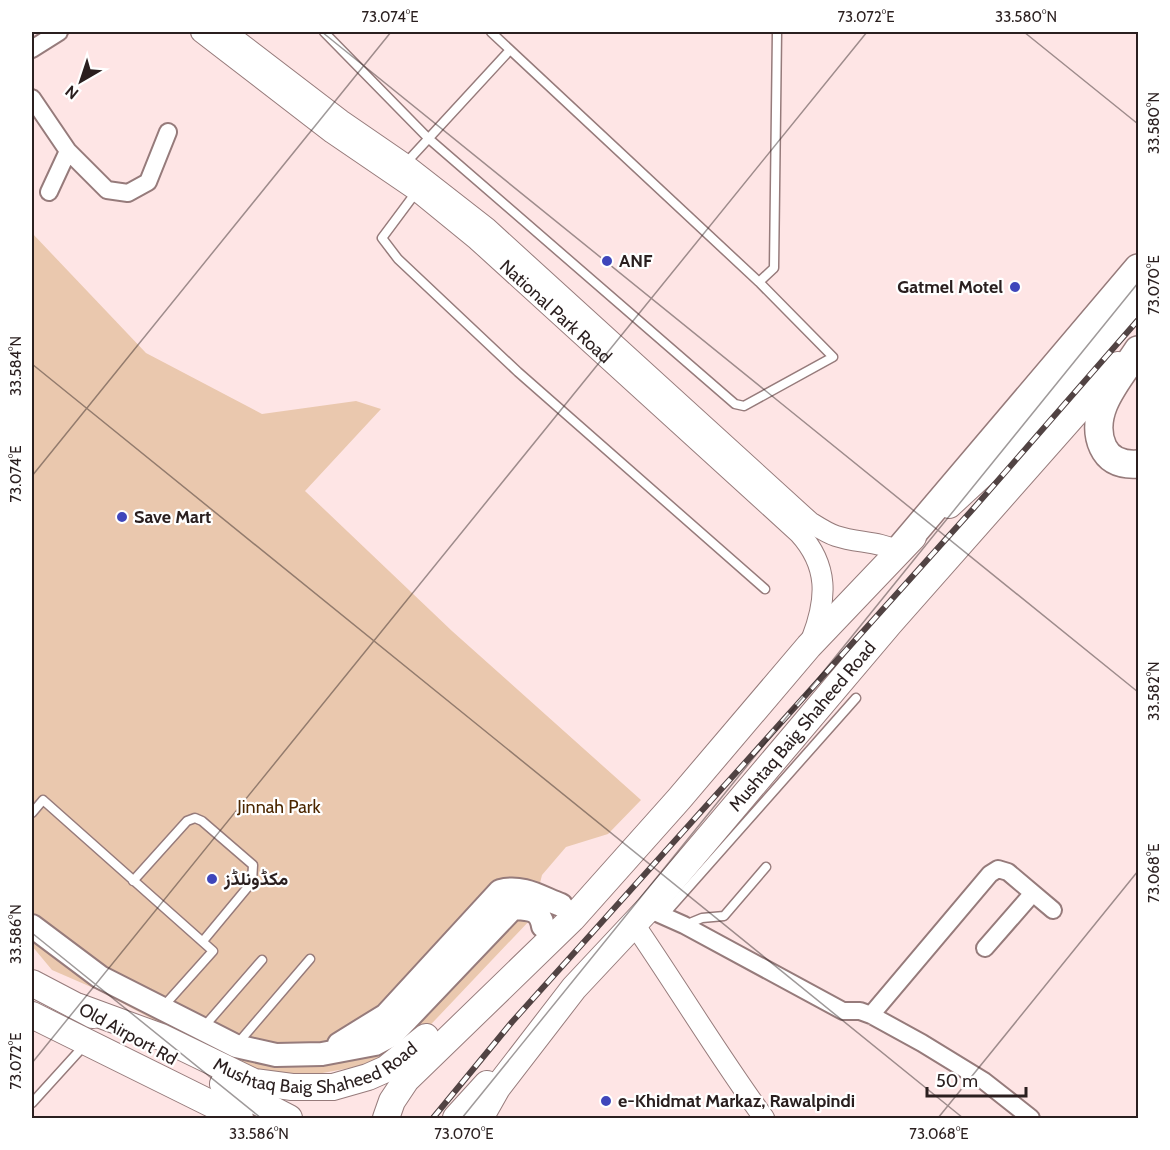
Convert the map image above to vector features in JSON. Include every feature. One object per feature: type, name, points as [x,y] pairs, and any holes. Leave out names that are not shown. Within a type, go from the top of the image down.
[{"type":"highway","points":[[898,551],[1138,268]]},
{"type":"highway","points":[[1138,350],[1102,406],[1098,434],[1106,454],[1117,462],[1127,465],[1138,464]]},
{"type":"main road","points":[[386,1119],[392,1101],[405,1080],[566,912],[679,799],[809,646],[898,551],[990,467],[1138,297]]},
{"type":"main road","name":"Mushtaq Baig Shaheed Road","points":[[480,1119],[497,1088],[574,988],[648,916],[890,623],[1138,342]]},
{"type":"main road","points":[[276,1055],[340,1044],[386,1015],[500,891],[527,890],[566,912]]},
{"type":"main road","points":[[32,926],[100,977],[236,1046],[276,1055],[322,1054],[375,1044],[392,1035],[513,908],[530,908],[537,912],[542,917],[543,926]]},
{"type":"main road","name":"Mushtaq Baig Shaheed Road","points":[[79,1007],[161,1037],[254,1082],[292,1087],[333,1087],[386,1069],[412,1051],[543,926],[566,912]]},
{"type":"main road","name":"Old Airport Rd","points":[[32,983],[289,1119]]},
{"type":"main road","points":[[456,1119],[574,988]]},
{"type":"main road","points":[[32,1015],[240,1119]]},
{"type":"main road","name":"Old Airport Rd","points":[[32,1020],[204,1119]]},
{"type":"street","points":[[32,49],[59,32]]},
{"type":"street","name":"National Park Road","points":[[201,32],[332,133],[417,191],[477,240],[717,456],[810,545],[819,564],[824,591],[823,611],[809,646]]},
{"type":"street","name":"National Park Road","points":[[226,32],[341,120],[405,164],[487,228],[810,522],[834,536],[866,543],[882,543],[898,551]]},
{"type":"street","points":[[32,98],[68,152],[107,190],[128,193],[148,182],[168,132]]},
{"type":"street","points":[[50,192],[68,152]]},
{"type":"street","points":[[871,1015],[990,874],[998,869],[1008,872],[1053,910]]},
{"type":"street","points":[[985,948],[1033,893]]},
{"type":"street","points":[[648,916],[684,925],[843,1011],[860,1011],[871,1015],[952,1060],[984,1081],[1030,1119]]},
{"type":"street","points":[[648,916],[675,983],[722,1059],[764,1119]]},
{"type":"lane","points":[[324,32],[428,138],[726,398],[744,406],[833,357],[759,282],[491,32]]},
{"type":"lane","points":[[759,282],[774,268],[777,32]]},
{"type":"lane","points":[[405,164],[510,50]]},
{"type":"lane","points":[[417,191],[382,238],[398,259],[518,372],[765,589]]},
{"type":"lane","points":[[648,916],[856,698]]},
{"type":"lane","points":[[32,813],[43,800],[213,951],[162,1008]]},
{"type":"lane","points":[[133,881],[187,821],[195,818],[202,821],[253,865],[252,882],[202,941]]},
{"type":"lane","points":[[684,925],[702,918],[724,916],[766,867]]},
{"type":"lane","points":[[236,1046],[310,959]]},
{"type":"lane","points":[[202,1029],[262,960]]},
{"type":"lane","points":[[32,1103],[81,1049]]},
{"type":"green space","name":"Jinnah Park","points":[[32,233],[146,353],[262,414],[356,401],[381,409],[305,491],[452,631],[641,800],[608,834],[566,847],[542,875],[531,919],[418,1038],[388,1059],[306,1076],[249,1071],[98,990],[52,970],[32,946]]},
{"type":"railway","points":[[433,1118],[512,1022],[973,509],[1138,320]]},
{"type":"place","name":"ANF","points":[[607,261]]},
{"type":"place","name":"Gatmel Motel","points":[[1015,287]]},
{"type":"place","name":"Save Mart","points":[[122,517]]},
{"type":"place","name":"مکڈونلڈز","points":[[212,879]]},
{"type":"place","name":"e-Khidmat Markaz, Rawalpindi","points":[[606,1101]]}]
